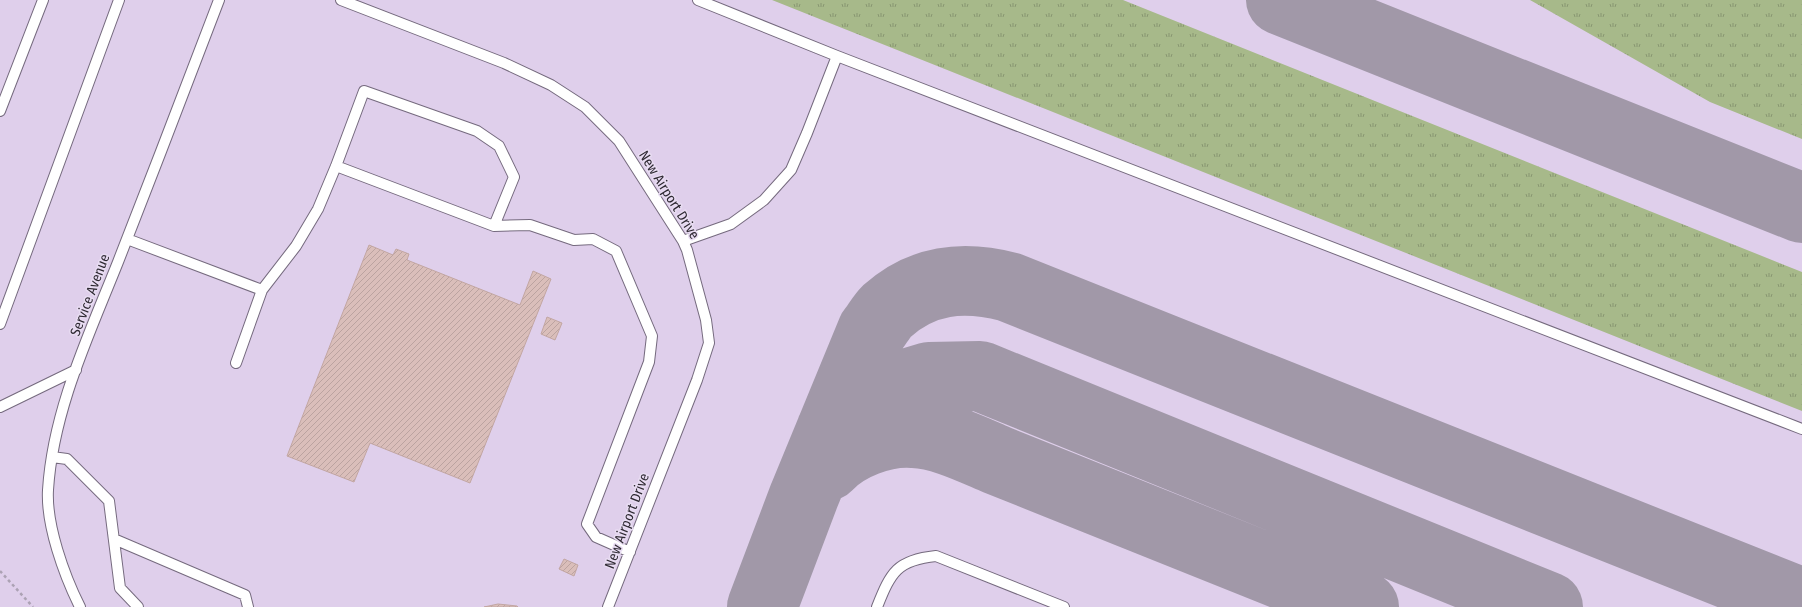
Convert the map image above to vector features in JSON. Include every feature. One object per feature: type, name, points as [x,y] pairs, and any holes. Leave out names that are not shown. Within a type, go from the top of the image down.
[{"type":"lane","points":[[0,111],[43,0]]},
{"type":"lane","points":[[0,324],[119,0]]},
{"type":"lane","name":"Service Avenue","points":[[80,607],[73,593],[52,532],[48,491],[53,443],[76,370],[219,0]]},
{"type":"lane","name":"New Airport Drive","points":[[341,0],[504,63],[551,85],[585,107],[619,141],[683,241],[706,320],[708,344],[697,380],[608,607]]},
{"type":"lane","points":[[698,0],[837,56],[1802,429]]},
{"type":"lane","points":[[683,241],[731,224],[764,200],[791,170],[837,56]]},
{"type":"lane","points":[[236,363],[262,290],[296,246],[318,209],[364,92],[477,131],[499,146],[514,177],[494,226]]},
{"type":"lane","points":[[336,166],[494,226],[530,225],[574,240],[593,239],[616,251],[652,336],[649,362],[587,524],[596,537],[630,552]]},
{"type":"lane","points":[[127,239],[262,290]]},
{"type":"lane","points":[[0,407],[76,370]]},
{"type":"lane","points":[[52,457],[67,460],[108,501],[120,588],[138,607]]},
{"type":"lane","points":[[114,539],[245,595],[248,607]]},
{"type":"lane","points":[[877,607],[890,578],[900,566],[915,558],[936,556],[1064,607]]},
{"type":"path","points":[[0,571],[33,607]]},
{"type":"shaded area","points":[[0,0],[1802,0],[1802,607],[0,607]]},
{"type":"green space","points":[[772,0],[1123,0],[1802,272],[1802,411]]},
{"type":"green space","points":[[1530,0],[1802,0],[1802,139],[1710,102]]},
{"type":"building","points":[[369,245],[393,255],[396,249],[409,254],[407,260],[520,305],[533,271],[551,279],[470,483],[370,443],[354,482],[287,456]]},
{"type":"building","points":[[547,317],[562,323],[555,340],[541,334]]},
{"type":"building","points":[[564,559],[578,565],[574,576],[559,569]]},
{"type":"building","points":[[498,604],[517,606],[518,607],[484,607]]},
{"type":"taxiway","points":[[1281,0],[1802,208]]},
{"type":"taxiway","points":[[762,607],[804,496],[872,331],[887,311],[901,300],[915,292],[944,282],[960,281],[976,281],[1009,287],[1802,603]]},
{"type":"taxiway","points":[[831,430],[899,386],[929,377],[980,376],[1548,607]]},
{"type":"taxiway","points":[[827,466],[835,458],[855,446],[878,437],[902,433],[934,436],[966,447],[1364,607]]}]
